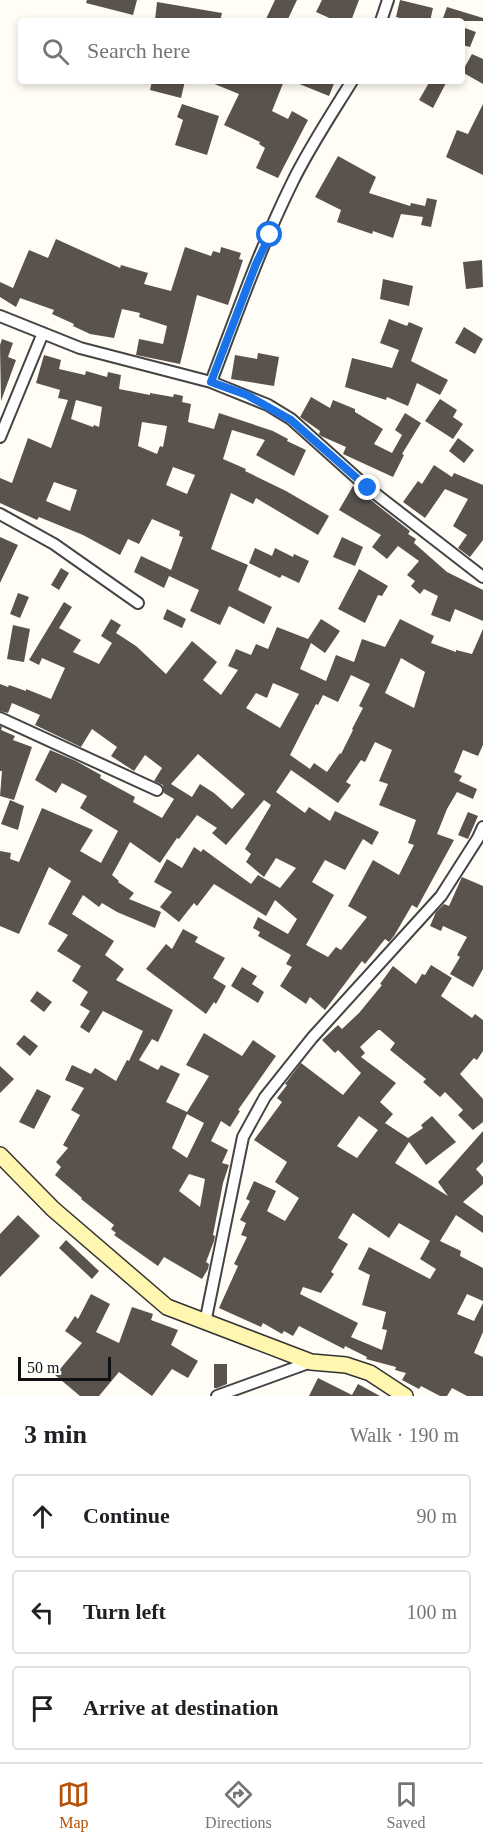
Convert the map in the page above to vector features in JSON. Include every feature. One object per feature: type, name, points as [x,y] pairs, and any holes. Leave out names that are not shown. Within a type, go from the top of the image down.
[{"type":"main road","points":[[0,1155],[53,1209],[167,1307],[311,1362],[346,1365],[370,1373],[405,1396]]},
{"type":"street","points":[[382,18],[388,0]]},
{"type":"street","points":[[211,382],[256,264],[291,184],[317,136],[350,84]]},
{"type":"street","points":[[0,316],[80,348],[211,382],[247,395],[291,420],[368,488],[483,577]]},
{"type":"street","points":[[0,437],[43,333]]},
{"type":"street","points":[[0,514],[54,544],[138,603]]},
{"type":"street","points":[[0,718],[157,790]]},
{"type":"street","points":[[205,1323],[243,1137],[265,1097],[312,1038],[441,896],[483,827]]},
{"type":"street","points":[[217,1396],[311,1362]]},
{"type":"building","points":[[87,0],[137,0],[133,15],[86,3]]},
{"type":"building","points":[[275,0],[297,0],[288,18],[266,18]]},
{"type":"building","points":[[322,0],[359,0],[352,18],[329,18],[316,12]]},
{"type":"building","points":[[400,0],[433,8],[431,18],[396,17]]},
{"type":"building","points":[[157,2],[222,13],[221,18],[155,18]]},
{"type":"building","points":[[447,7],[483,18],[483,21],[465,21],[465,18],[443,18]]},
{"type":"building","points":[[465,28],[476,32],[470,47],[465,46]]},
{"type":"building","points":[[472,54],[483,59],[483,84],[465,74],[465,67]]},
{"type":"building","points":[[151,84],[184,84],[181,98],[150,90]]},
{"type":"building","points":[[214,84],[283,84],[272,111],[288,119],[292,111],[308,120],[278,178],[256,168],[265,148],[259,144],[260,142],[224,125],[239,94]]},
{"type":"building","points":[[299,84],[334,84],[329,96]]},
{"type":"building","points":[[428,84],[445,84],[433,108],[419,100]]},
{"type":"building","points":[[182,104],[219,116],[207,155],[175,145],[183,120],[177,117]]},
{"type":"building","points":[[483,104],[483,175],[446,157],[457,130],[468,134]]},
{"type":"building","points":[[338,156],[376,177],[369,193],[410,206],[411,203],[425,206],[427,198],[437,200],[431,227],[421,225],[423,217],[401,214],[393,238],[373,231],[372,234],[337,222],[341,210],[315,197]]},
{"type":"building","points":[[56,239],[120,268],[121,265],[148,273],[144,284],[171,291],[185,247],[211,256],[213,251],[220,253],[221,247],[241,253],[239,259],[243,260],[228,305],[197,295],[180,364],[136,355],[139,339],[163,344],[167,326],[139,317],[140,313],[122,309],[114,338],[90,334],[52,314],[54,310],[20,298],[16,307],[0,297],[0,282],[13,288],[29,250],[48,258]]},
{"type":"building","points":[[482,260],[483,287],[466,289],[463,262]]},
{"type":"building","points":[[383,279],[413,286],[409,306],[380,299]]},
{"type":"building","points":[[389,319],[407,326],[409,322],[423,328],[411,361],[448,380],[440,395],[417,383],[408,406],[387,397],[386,400],[345,387],[352,358],[392,368],[399,350],[380,343]]},
{"type":"building","points":[[464,327],[483,339],[475,354],[455,343]]},
{"type":"building","points":[[2,339],[13,343],[8,357],[16,360],[1,401],[0,345]]},
{"type":"building","points":[[258,353],[279,357],[274,386],[231,379],[235,355],[257,359]]},
{"type":"building","points":[[44,355],[61,360],[59,369],[85,375],[86,371],[107,377],[108,372],[121,375],[119,389],[150,395],[150,393],[173,397],[174,394],[183,396],[182,402],[191,404],[188,422],[214,429],[219,413],[273,431],[306,450],[294,476],[256,455],[265,440],[232,430],[223,459],[246,469],[245,471],[329,516],[318,535],[256,498],[253,504],[231,493],[211,549],[248,565],[238,590],[272,607],[264,624],[229,606],[220,625],[190,611],[199,590],[169,576],[164,588],[134,572],[141,556],[171,570],[183,537],[179,536],[180,531],[152,519],[139,544],[128,539],[120,555],[83,535],[39,517],[37,520],[0,503],[0,478],[12,483],[28,438],[51,448],[68,400],[58,398],[60,390],[36,383]],"holes":[[[76,400],[102,407],[99,427],[71,419]],[[142,422],[167,426],[163,447],[160,446],[157,454],[138,446]],[[173,467],[195,475],[187,494],[166,485]],[[54,482],[77,490],[70,511],[46,501]]]},
{"type":"building","points":[[311,397],[330,408],[333,400],[355,409],[355,412],[383,429],[374,444],[392,453],[402,435],[395,430],[405,413],[421,423],[402,454],[404,455],[393,477],[343,454],[346,447],[321,436],[320,431],[300,417]]},
{"type":"building","points":[[440,399],[457,410],[453,417],[463,424],[453,439],[425,421]]},
{"type":"building","points":[[458,438],[474,450],[464,463],[449,451]]},
{"type":"building","points":[[434,465],[452,477],[454,473],[483,485],[483,540],[470,557],[458,548],[467,535],[453,526],[468,499],[445,489],[425,518],[403,502],[418,481],[422,484]]},
{"type":"building","points":[[353,486],[410,531],[408,534],[416,539],[414,543],[447,572],[483,590],[483,621],[455,609],[450,622],[431,615],[438,596],[424,589],[420,594],[411,586],[415,581],[407,575],[419,561],[398,546],[387,559],[372,547],[381,535],[339,510]]},
{"type":"building","points":[[0,537],[18,545],[0,583]]},
{"type":"building","points":[[342,537],[363,547],[355,566],[333,557]]},
{"type":"building","points":[[255,548],[272,556],[275,548],[293,557],[294,554],[309,561],[299,583],[282,575],[280,578],[249,563]]},
{"type":"building","points":[[61,568],[69,573],[59,590],[51,585]]},
{"type":"building","points":[[359,569],[388,586],[382,596],[378,595],[365,623],[338,609]]},
{"type":"building","points":[[18,593],[29,597],[20,618],[10,614]]},
{"type":"building","points":[[64,602],[72,607],[59,628],[81,640],[73,652],[99,664],[112,643],[101,636],[111,619],[121,625],[116,633],[136,646],[166,674],[192,641],[217,662],[203,680],[221,695],[238,670],[228,666],[236,649],[251,655],[256,644],[268,649],[277,627],[308,639],[321,619],[340,631],[325,653],[311,643],[300,669],[326,681],[336,655],[354,662],[362,639],[385,647],[400,619],[434,636],[431,643],[456,652],[456,650],[472,654],[483,629],[483,745],[478,756],[463,750],[454,772],[462,776],[459,781],[477,789],[473,799],[457,792],[437,834],[454,840],[417,908],[412,905],[394,936],[389,942],[385,939],[365,964],[362,961],[325,1010],[310,997],[306,1004],[280,986],[292,967],[286,964],[291,955],[258,936],[260,932],[253,928],[258,917],[288,934],[297,919],[275,900],[266,916],[214,884],[197,906],[194,903],[179,922],[160,907],[172,892],[154,882],[167,859],[182,868],[194,847],[201,852],[203,849],[251,884],[258,875],[280,888],[296,868],[276,858],[264,877],[246,862],[251,854],[245,849],[271,805],[264,800],[226,845],[212,833],[217,828],[197,815],[160,863],[130,842],[112,875],[134,893],[129,899],[161,912],[155,928],[102,903],[99,907],[83,895],[72,914],[114,941],[105,955],[124,969],[116,980],[173,1010],[158,1042],[152,1039],[139,1060],[158,1070],[161,1065],[180,1074],[166,1102],[187,1112],[209,1076],[186,1065],[204,1033],[242,1056],[253,1040],[276,1056],[238,1110],[240,1111],[230,1127],[221,1121],[211,1141],[228,1150],[222,1163],[229,1165],[223,1183],[213,1235],[215,1236],[214,1241],[206,1262],[209,1264],[208,1269],[202,1279],[164,1257],[158,1266],[114,1235],[116,1233],[111,1229],[114,1225],[55,1175],[61,1167],[56,1162],[68,1148],[63,1145],[80,1115],[71,1110],[84,1088],[65,1080],[72,1065],[91,1074],[95,1068],[116,1081],[127,1060],[129,1061],[143,1031],[103,1011],[89,1033],[80,1027],[90,1011],[80,1005],[88,992],[72,981],[81,966],[57,951],[68,935],[48,924],[71,881],[49,867],[19,934],[0,926],[0,851],[11,853],[10,859],[19,862],[42,808],[93,830],[80,851],[101,863],[118,831],[80,808],[87,796],[62,783],[56,793],[35,780],[50,750],[101,775],[100,778],[135,797],[133,802],[162,818],[174,799],[164,793],[163,785],[154,781],[162,768],[145,755],[134,771],[111,756],[117,747],[92,729],[81,747],[35,725],[40,715],[12,703],[8,713],[0,711],[0,684],[26,691],[26,689],[51,699],[65,668],[42,658],[39,665],[29,660]],"holes":[[[401,658],[425,672],[414,708],[385,693]],[[351,675],[370,684],[359,706],[363,708],[353,730],[341,754],[327,772],[314,763],[310,769],[290,755],[323,695],[338,702]],[[273,683],[299,694],[280,728],[246,708],[256,693],[267,698]],[[375,742],[392,750],[379,781],[388,784],[379,805],[416,820],[408,843],[414,845],[399,875],[373,860],[348,906],[367,917],[341,950],[336,947],[328,957],[306,945],[334,895],[312,882],[325,860],[345,870],[363,839],[372,845],[379,832],[335,811],[330,821],[309,807],[305,813],[276,792],[291,770],[338,803],[351,785],[346,782],[361,760],[365,762]],[[198,754],[245,794],[232,809],[200,784],[192,797],[171,784]],[[187,1114],[204,1123],[187,1158],[172,1148]],[[189,1174],[205,1179],[200,1207],[179,1191]]]},
{"type":"building","points":[[167,609],[186,619],[182,628],[163,619]]},
{"type":"building","points":[[13,625],[30,629],[24,662],[7,659]]},
{"type":"building","points":[[0,726],[1,730],[15,736],[13,740],[32,747],[14,800],[0,796],[2,771],[0,771]]},
{"type":"building","points":[[10,800],[24,806],[18,830],[1,824]]},
{"type":"building","points":[[468,812],[478,816],[468,839],[458,835]]},
{"type":"building","points":[[462,877],[483,886],[483,969],[473,987],[450,974],[460,957],[457,955],[467,937],[443,926],[441,931],[430,926],[436,912],[444,904],[449,906]]},
{"type":"building","points":[[183,929],[198,937],[195,942],[225,958],[213,978],[226,986],[216,1004],[214,1002],[206,1014],[146,969],[166,944],[172,949]]},
{"type":"building","points":[[431,965],[452,978],[441,996],[472,1018],[475,1014],[483,1020],[483,1051],[477,1060],[474,1058],[460,1074],[483,1099],[483,1122],[473,1130],[458,1115],[463,1110],[445,1092],[440,1097],[423,1082],[426,1079],[390,1050],[395,1043],[380,1030],[360,1047],[365,1053],[361,1057],[396,1083],[380,1102],[393,1114],[385,1123],[408,1138],[423,1128],[421,1125],[432,1116],[456,1142],[426,1165],[409,1142],[395,1163],[448,1196],[438,1182],[483,1131],[483,1162],[476,1169],[483,1177],[483,1184],[463,1202],[483,1216],[483,1233],[456,1215],[440,1241],[461,1251],[460,1256],[483,1268],[483,1301],[467,1294],[457,1314],[474,1321],[483,1303],[483,1332],[474,1353],[483,1357],[483,1396],[467,1396],[452,1388],[447,1396],[440,1396],[421,1386],[419,1389],[402,1380],[406,1373],[395,1370],[396,1367],[366,1359],[367,1357],[345,1346],[344,1349],[299,1326],[293,1336],[284,1331],[282,1334],[263,1323],[261,1327],[219,1308],[238,1266],[234,1264],[247,1237],[241,1235],[246,1223],[240,1220],[250,1201],[246,1199],[254,1181],[276,1191],[267,1211],[285,1221],[299,1198],[275,1182],[287,1162],[254,1140],[282,1102],[277,1098],[287,1085],[285,1084],[301,1063],[343,1095],[361,1073],[338,1050],[335,1053],[322,1040],[338,1025],[342,1029],[359,1013],[382,985],[380,984],[393,966],[416,984],[422,974],[425,975]],"holes":[[[359,1116],[378,1130],[357,1158],[337,1146]],[[353,1213],[389,1238],[399,1223],[430,1241],[420,1259],[436,1269],[430,1279],[369,1247],[358,1269],[370,1275],[362,1305],[386,1312],[382,1329],[387,1330],[382,1350],[351,1337],[358,1323],[300,1294],[303,1287],[321,1293],[334,1274],[331,1272],[348,1244],[338,1238]]]},
{"type":"building","points":[[242,967],[257,976],[252,984],[264,992],[258,1003],[231,986]]},
{"type":"building","points":[[37,991],[52,1002],[44,1012],[30,1001]]},
{"type":"building","points":[[24,1035],[38,1046],[30,1056],[16,1044]]},
{"type":"building","points":[[0,1066],[14,1079],[0,1093]]},
{"type":"building","points":[[37,1089],[51,1096],[34,1129],[19,1122]]},
{"type":"building","points":[[18,1215],[40,1236],[0,1277],[0,1234]]},
{"type":"building","points":[[66,1240],[99,1271],[92,1279],[59,1248]]},
{"type":"building","points":[[91,1294],[110,1304],[96,1332],[119,1343],[132,1307],[153,1314],[151,1320],[178,1330],[171,1345],[198,1361],[188,1378],[172,1369],[152,1396],[119,1372],[99,1396],[80,1396],[55,1375],[82,1343],[65,1331],[75,1316],[78,1319]]},
{"type":"building","points":[[214,1364],[227,1364],[227,1384],[217,1388],[214,1388]]},
{"type":"building","points":[[318,1378],[352,1395],[358,1384],[380,1396],[309,1396]]},
{"type":"route","points":[[270,235],[256,264],[211,382],[247,395],[291,420],[368,488]]}]
